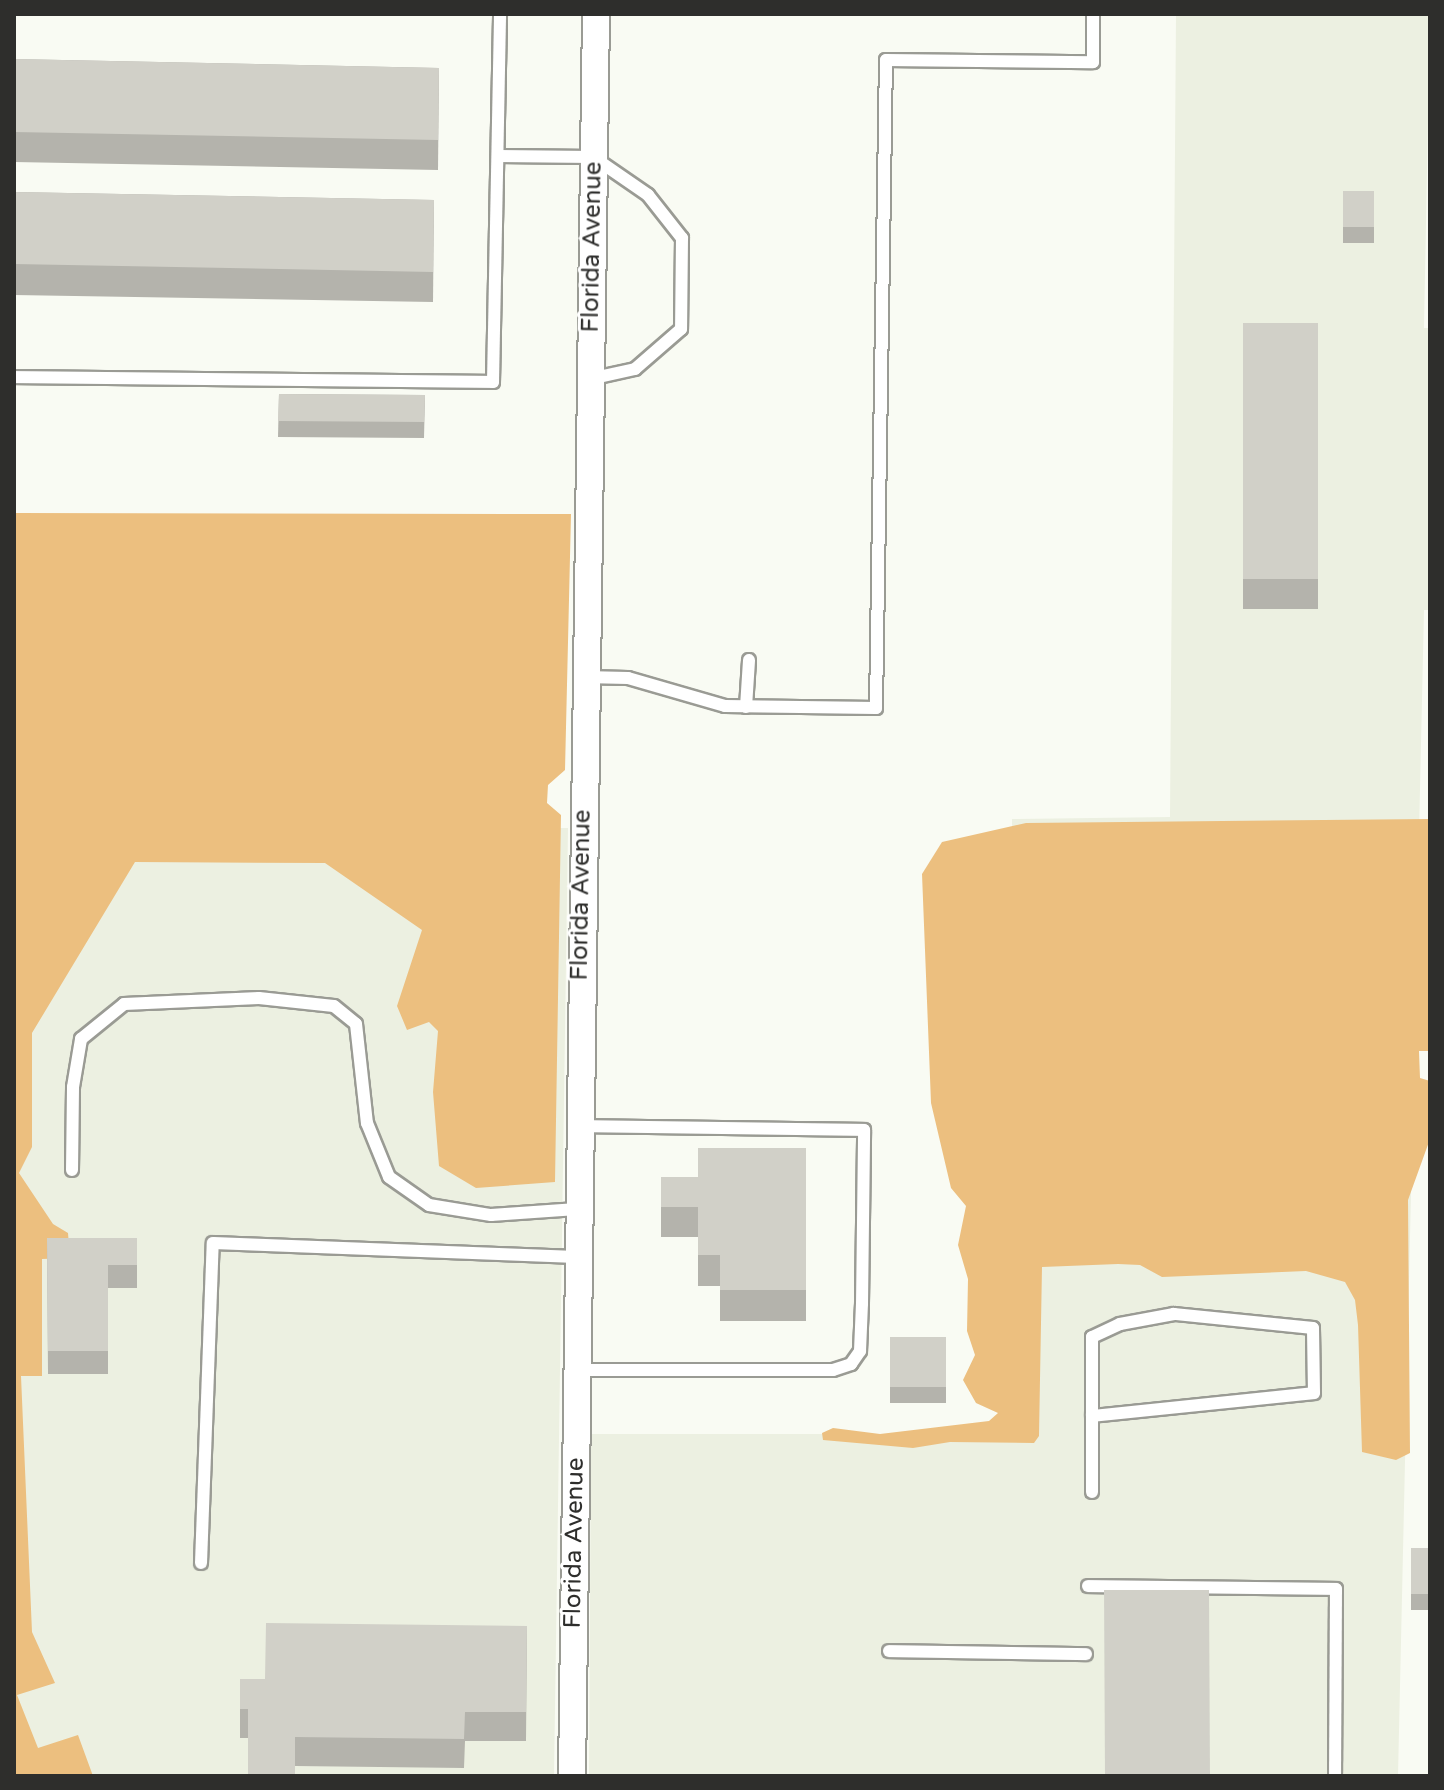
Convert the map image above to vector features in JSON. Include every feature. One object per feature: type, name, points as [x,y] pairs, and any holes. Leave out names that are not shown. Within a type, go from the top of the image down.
[{"type":"street","name":"Florida Avenue","points":[[572,1776],[584,677],[596,14]]},
{"type":"lane","points":[[14,377],[493,382],[500,14]]},
{"type":"lane","points":[[584,677],[628,678],[707,703],[746,707],[876,708],[886,60],[1093,62],[1093,14]]},
{"type":"lane","points":[[498,156],[593,157],[648,195],[682,238],[681,329],[635,369],[590,379]]},
{"type":"lane","points":[[746,707],[749,660]]},
{"type":"lane","points":[[72,1170],[73,1087],[81,1039],[124,1004],[259,998],[334,1006],[356,1024],[367,1123],[389,1177],[429,1205],[491,1215],[577,1209]]},
{"type":"lane","points":[[576,1370],[833,1370],[851,1364],[860,1351],[864,1130],[578,1126]]},
{"type":"lane","points":[[201,1563],[213,1243],[577,1257]]},
{"type":"lane","points":[[1092,1416],[1314,1393],[1313,1328],[1174,1314],[1120,1324],[1092,1337],[1092,1416],[1092,1492]]},
{"type":"lane","points":[[1088,1586],[1336,1589],[1335,1776]]},
{"type":"lane","points":[[889,1651],[1086,1654]]},
{"type":"shaded area","points":[[1176,14],[1430,14],[1424,328],[1430,328],[1430,610],[1424,610],[1398,1776],[589,1776],[591,1434],[1010,1434],[1012,819],[1170,817]]},
{"type":"shaded area","points":[[14,513],[571,514],[565,770],[548,785],[547,803],[561,815],[555,1182],[476,1188],[439,1166],[433,1092],[438,1031],[429,1022],[407,1030],[397,1006],[422,930],[325,863],[135,862],[32,1033],[32,1147],[19,1173],[53,1224],[68,1233],[70,1258],[42,1259],[42,1376],[21,1376],[32,1632],[55,1683],[17,1695],[38,1748],[78,1735],[93,1776],[14,1776]]},
{"type":"shaded area","points":[[1430,819],[1430,1051],[1419,1051],[1420,1078],[1430,1081],[1430,1139],[1408,1200],[1410,1453],[1396,1460],[1362,1452],[1358,1325],[1355,1300],[1345,1282],[1306,1271],[1162,1277],[1140,1265],[1118,1264],[1042,1267],[1039,1436],[1034,1443],[950,1442],[913,1448],[823,1440],[822,1433],[833,1428],[880,1434],[989,1421],[998,1413],[976,1403],[963,1380],[975,1355],[967,1331],[968,1279],[958,1245],[966,1206],[951,1188],[931,1103],[922,874],[942,842],[1026,823]]},
{"type":"shaded area","points":[[14,827],[568,828],[554,1776],[14,1776]]},
{"type":"building","points":[[14,59],[439,68],[438,140],[14,132]]},
{"type":"building","points":[[1343,191],[1374,191],[1374,227],[1343,227]]},
{"type":"building","points":[[14,192],[434,200],[433,272],[14,264]]},
{"type":"building","points":[[1243,323],[1318,323],[1318,579],[1243,579]]},
{"type":"building","points":[[279,394],[425,395],[424,422],[278,421]]},
{"type":"building","points":[[698,1148],[806,1148],[806,1290],[720,1290],[720,1255],[698,1255],[698,1207],[661,1207],[661,1177],[698,1177]]},
{"type":"building","points":[[47,1238],[137,1238],[137,1265],[108,1265],[108,1351],[48,1351]]},
{"type":"building","points":[[890,1337],[946,1337],[946,1387],[890,1387]]},
{"type":"building","points":[[1411,1548],[1430,1548],[1430,1594],[1411,1594]]},
{"type":"building","points":[[1104,1590],[1209,1590],[1210,1776],[1105,1776]]},
{"type":"building","points":[[266,1623],[527,1626],[526,1712],[465,1712],[464,1739],[295,1737],[295,1776],[248,1776],[248,1709],[240,1709],[240,1679],[265,1679]]}]
